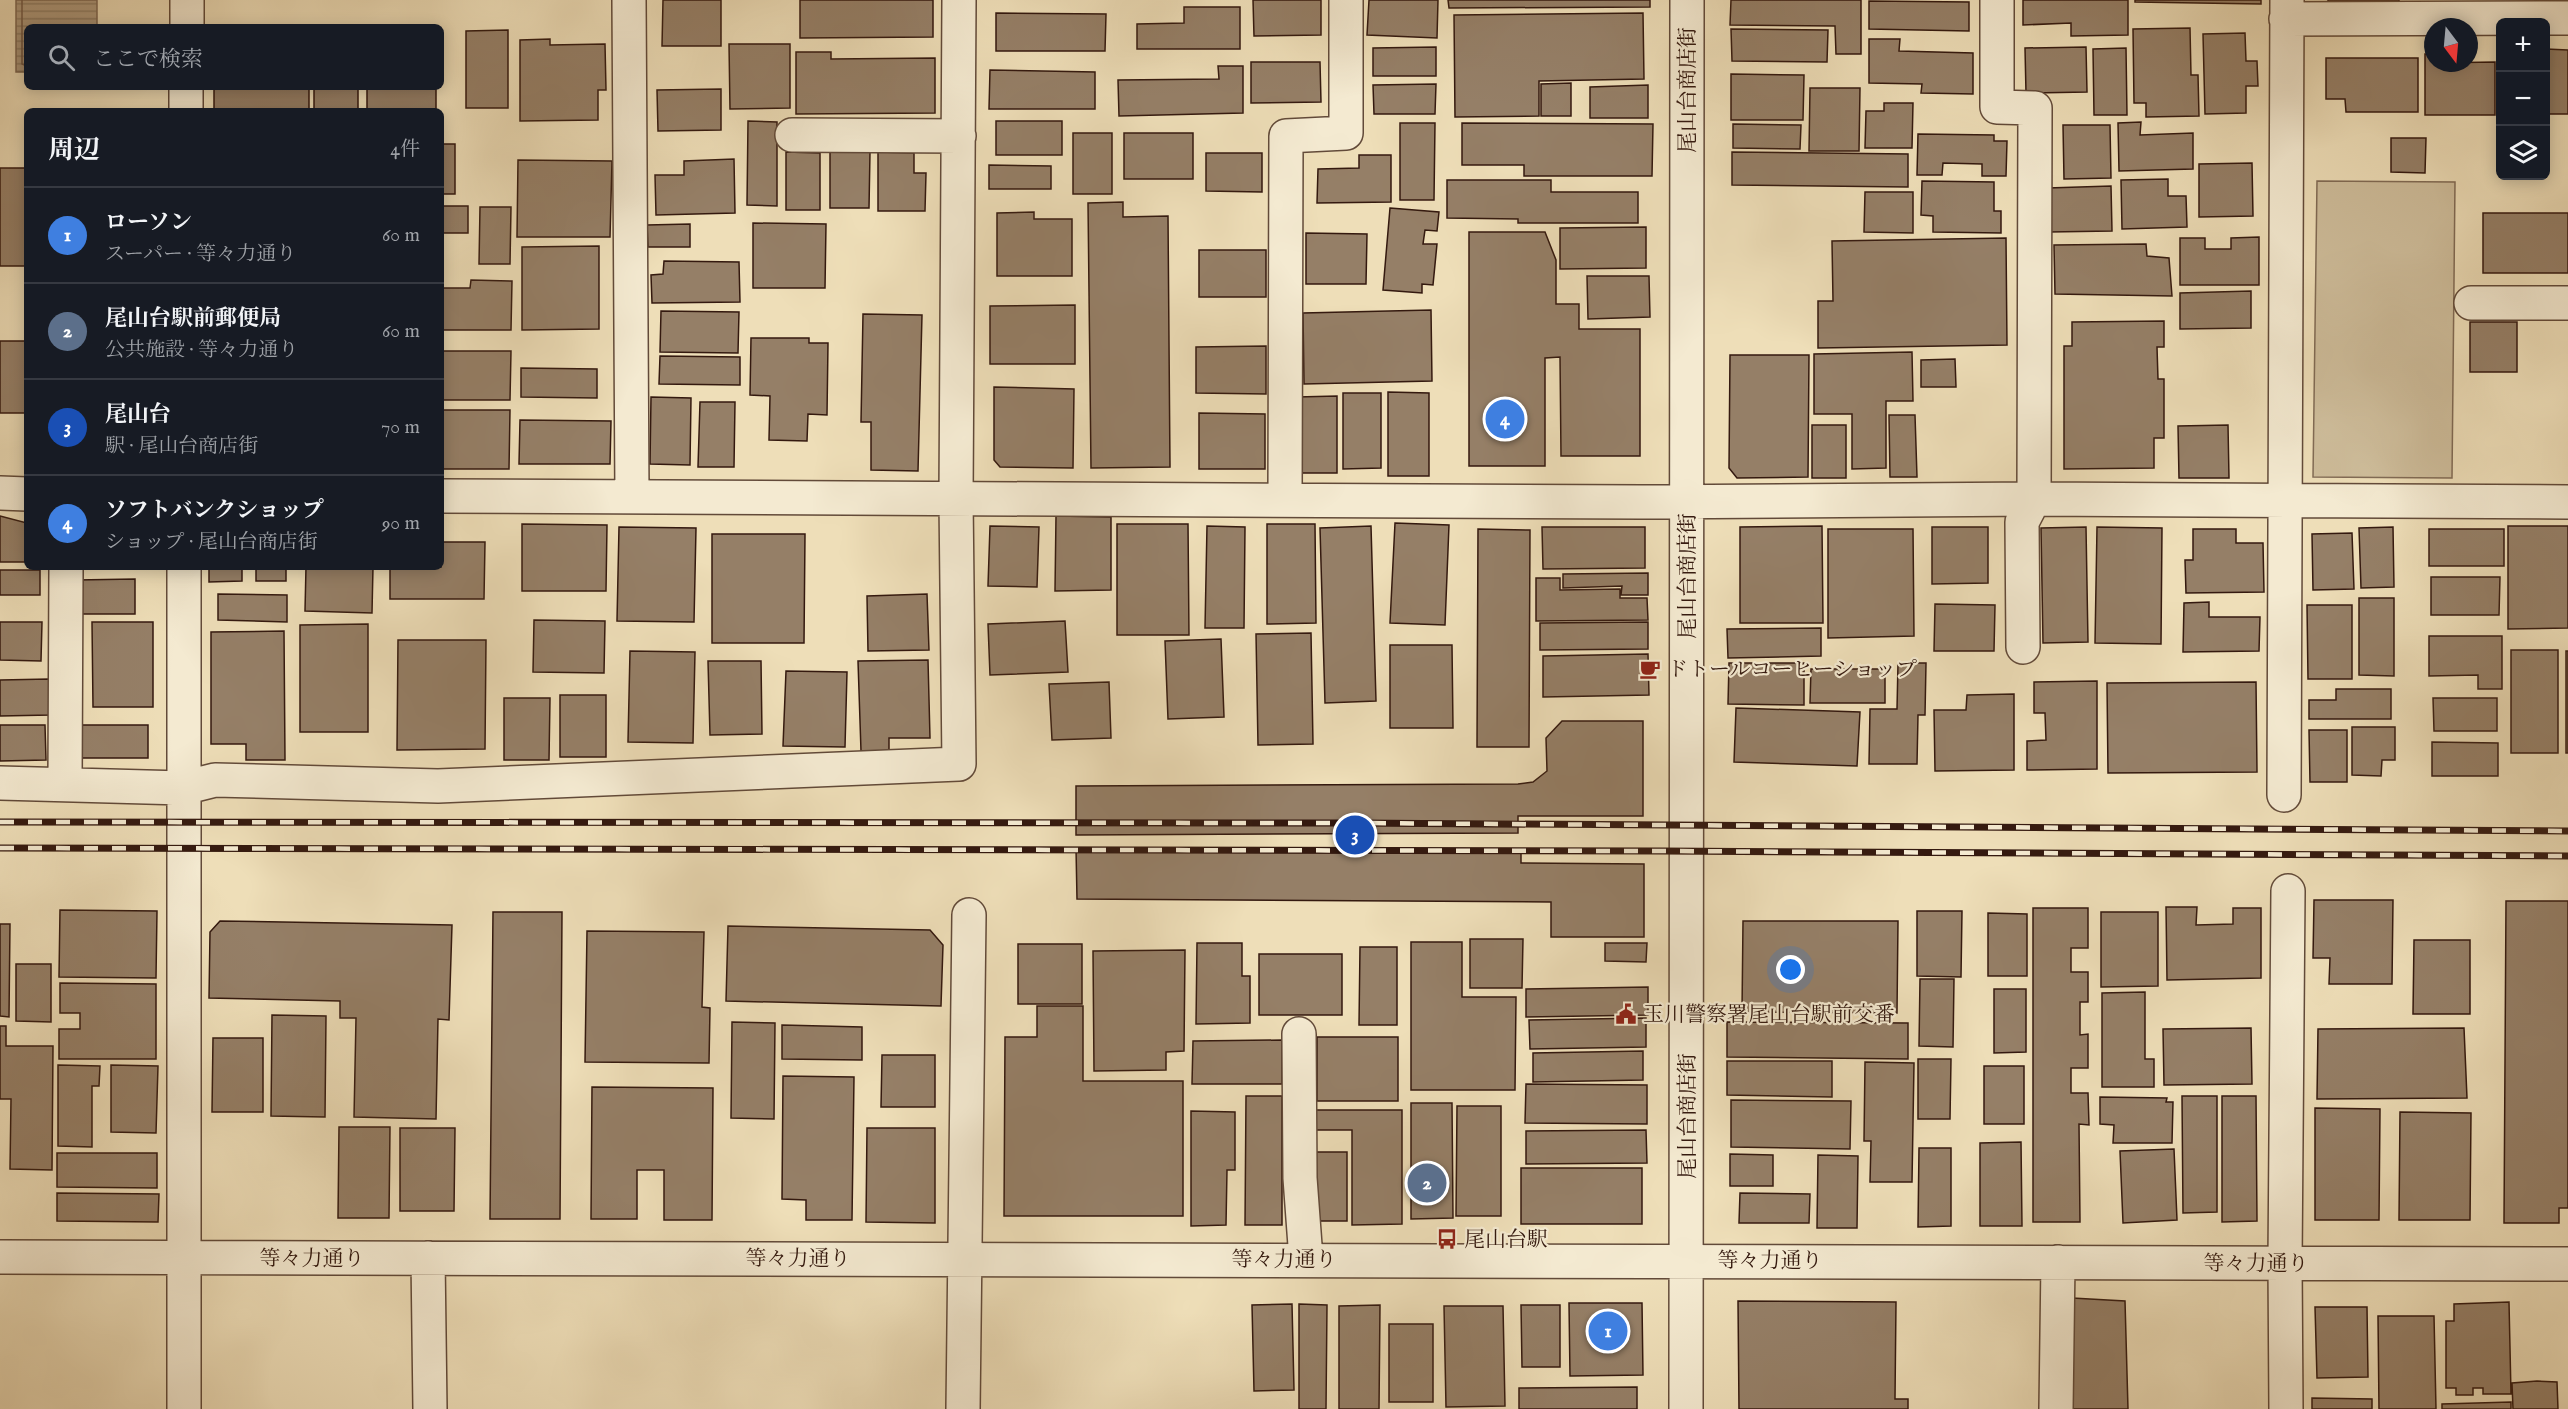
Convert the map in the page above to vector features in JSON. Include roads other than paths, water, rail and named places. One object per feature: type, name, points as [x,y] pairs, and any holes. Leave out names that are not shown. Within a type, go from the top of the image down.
[{"type":"street","points":[[187,0],[187,24]]},
{"type":"street","points":[[606,0],[629,0],[632,495]]},
{"type":"street","points":[[0,783],[183,788],[215,780],[438,786],[959,764],[956,499],[959,0]]},
{"type":"street","points":[[1285,499],[1286,136],[1346,133],[1346,0]]},
{"type":"street","name":"尾山台商店街","points":[[1686,1409],[1687,0]]},
{"type":"street","points":[[1997,0],[1997,107],[2035,108],[2034,499],[2022,522],[2023,647]]},
{"type":"street","points":[[2284,795],[2287,500],[2286,10],[2568,18]]},
{"type":"street","points":[[186,90],[186,108]]},
{"type":"street","points":[[792,135],[958,136]]},
{"type":"street","points":[[2470,303],[2568,303]]},
{"type":"street","points":[[0,494],[24,494]]},
{"type":"street","points":[[444,496],[632,495],[956,499],[1687,502],[2034,499],[2568,502]]},
{"type":"street","points":[[65,783],[66,570]]},
{"type":"street","points":[[184,570],[184,1409]]},
{"type":"street","points":[[2286,1409],[2288,891]]},
{"type":"street","points":[[963,1409],[963,1258],[969,915]]},
{"type":"street","points":[[1299,1035],[1300,1178],[1306,1259]]},
{"type":"street","name":"等々力通り","points":[[0,1257],[2568,1264]]},
{"type":"street","points":[[428,1258],[430,1409]]},
{"type":"street","points":[[2056,1409],[2058,1262]]},
{"type":"water","points":[[16,0],[97,0],[97,24],[24,24],[24,72],[16,72]]},
{"type":"railway","points":[[0,822],[1355,823],[2568,831]]},
{"type":"railway","points":[[0,848],[1663,851],[2568,856]]},
{"type":"place","name":"ソフトバンクショップ","points":[[1505,419]]},
{"type":"place","name":"ドトールコーヒーショップ","points":[[1650,669]]},
{"type":"place","name":"尾山台","points":[[1355,835]]},
{"type":"place","name":"玉川警察署尾山台駅前交番","points":[[1626,1014]]},
{"type":"place","name":"尾山台駅前郵便局","points":[[1427,1183]]},
{"type":"place","name":"尾山台駅","points":[[1447,1239]]},
{"type":"place","name":"ローソン","points":[[1608,1331]]}]
